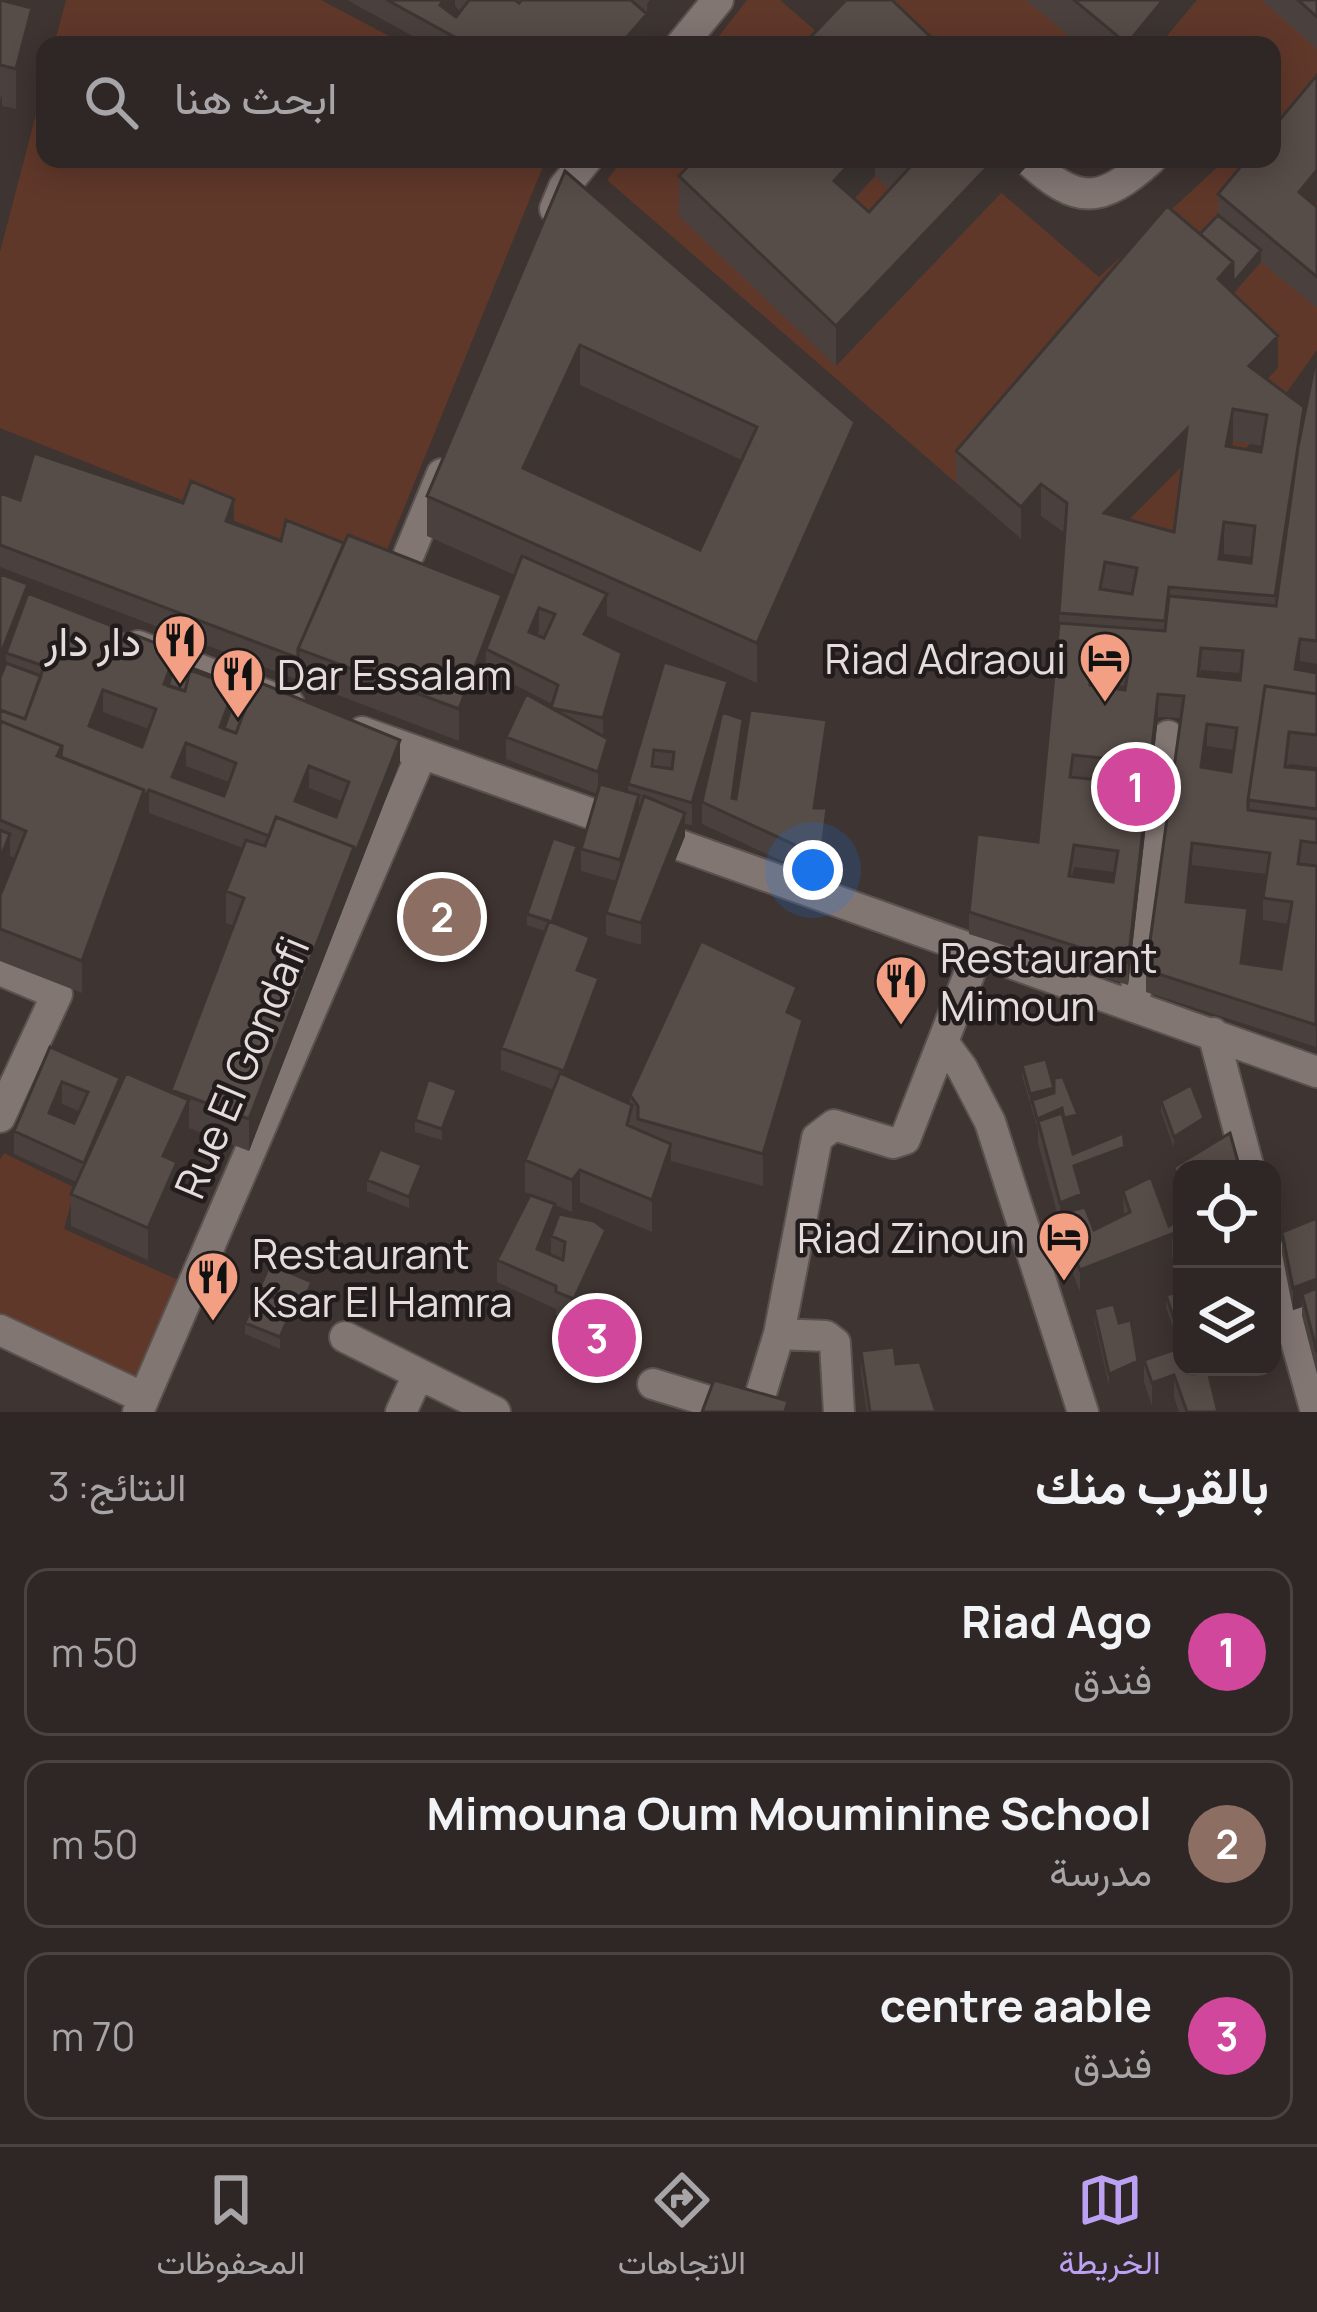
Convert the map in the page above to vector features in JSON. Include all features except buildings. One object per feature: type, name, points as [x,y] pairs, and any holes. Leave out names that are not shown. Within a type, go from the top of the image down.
[{"type":"street","points":[[688,36],[718,0]]},
{"type":"street","points":[[546,230],[564,187],[580,168]]},
{"type":"street","points":[[1038,168],[1078,194],[1118,189],[1141,168]]},
{"type":"street","points":[[409,554],[454,446]]},
{"type":"street","points":[[111,635],[421,755],[1317,1072]]},
{"type":"street","points":[[1134,1006],[1168,736]]},
{"type":"street","name":"Rue El Gondafi","points":[[141,1405],[421,755]]},
{"type":"street","points":[[653,1384],[748,1409],[762,1398],[817,1138],[834,1125],[893,1143],[905,1139],[977,954]]},
{"type":"street","points":[[0,970],[57,994],[0,1117]]},
{"type":"street","points":[[1213,1033],[1247,1160]]},
{"type":"street","points":[[945,1045],[991,1122],[1083,1412]]},
{"type":"street","points":[[1281,1324],[1316,1412]]},
{"type":"street","points":[[0,1330],[141,1405]]},
{"type":"street","points":[[779,1334],[826,1336],[835,1342],[838,1412]]},
{"type":"street","points":[[345,1337],[495,1412]]},
{"type":"street","points":[[401,1412],[418,1376]]},
{"type":"shaded area","points":[[66,0],[321,0],[389,36],[56,36]]},
{"type":"shaded area","points":[[747,0],[780,0],[822,36],[719,36]]},
{"type":"shaded area","points":[[885,0],[1317,0],[1317,350],[1182,538],[970,495],[607,180],[616,168],[972,168],[1099,277],[1216,168],[1281,168],[1281,36],[926,36]]},
{"type":"shaded area","points":[[36,114],[36,168],[542,168],[376,577],[0,428],[0,252]]},
{"type":"shaded area","points":[[4,1153],[75,1188],[64,1229],[185,1283],[140,1392],[0,1323],[0,1160]]},
{"type":"place","name":"دار دار","points":[[180,686]]},
{"type":"place","name":"Riad Adraoui","points":[[1105,704]]},
{"type":"place","name":"Dar Essalam","points":[[238,720]]},
{"type":"place","name":"Riad Ago","points":[[1136,787]]},
{"type":"place","name":"Mimouna Oum Mouminine School","points":[[442,917]]},
{"type":"place","name":"Restaurant Mimoun","points":[[901,1027]]},
{"type":"place","name":"Riad Zinoun","points":[[1064,1283]]},
{"type":"place","name":"Restaurant Ksar El Hamra","points":[[213,1323]]},
{"type":"place","name":"centre aable","points":[[597,1338]]}]
